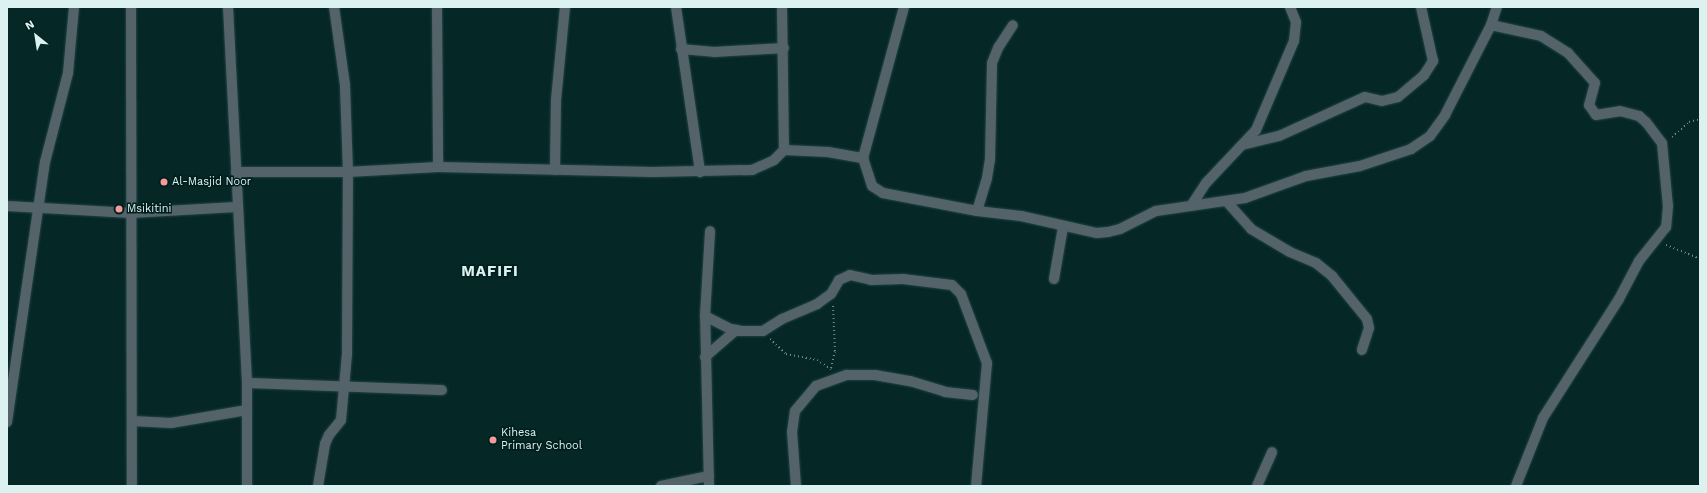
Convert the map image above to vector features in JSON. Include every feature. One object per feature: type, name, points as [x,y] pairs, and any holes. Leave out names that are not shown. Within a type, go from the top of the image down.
[{"type":"street","points":[[7,422],[48,149],[68,73],[74,7]]},
{"type":"street","points":[[131,7],[132,486]]},
{"type":"street","points":[[228,7],[236,172],[236,207],[246,383],[247,486]]},
{"type":"street","points":[[318,486],[325,444],[329,435],[341,420],[345,386],[348,172],[343,60],[334,7]]},
{"type":"street","points":[[437,7],[438,167]]},
{"type":"street","points":[[555,170],[556,100],[565,7]]},
{"type":"street","points":[[676,7],[700,172]]},
{"type":"street","points":[[236,172],[348,172],[438,167],[700,172],[752,170],[774,160],[784,150],[784,48],[782,7]]},
{"type":"street","points":[[904,7],[893,39],[878,106],[863,158],[872,186],[875,189],[977,211],[1021,216],[1063,227],[1097,233],[1120,229],[1156,211],[1226,202],[1255,195],[1306,176],[1389,158],[1423,141],[1445,116],[1491,25],[1497,7]]},
{"type":"street","points":[[1190,206],[1206,183],[1256,130],[1294,41],[1296,22],[1290,7]]},
{"type":"street","points":[[1242,146],[1279,136],[1365,97],[1388,101],[1403,93],[1424,75],[1433,61],[1421,7]]},
{"type":"street","points":[[977,211],[988,178],[990,160],[992,63],[998,48],[1013,25]]},
{"type":"street","points":[[1491,25],[1541,36],[1556,43],[1575,59],[1595,83],[1589,105],[1593,113],[1599,115],[1620,111],[1639,116],[1662,143],[1668,217],[1666,227],[1639,261],[1619,299],[1543,418],[1516,486]]},
{"type":"street","points":[[681,49],[714,52],[784,48]]},
{"type":"street","points":[[784,150],[828,152],[863,158]]},
{"type":"street","points":[[1226,202],[1251,229],[1290,252],[1316,263],[1332,276],[1367,319],[1369,328],[1362,350]]},
{"type":"street","points":[[7,206],[131,214],[236,207]]},
{"type":"street","points":[[1054,279],[1063,227]]},
{"type":"street","points":[[661,486],[709,481],[710,428],[705,357],[705,316],[710,231]]},
{"type":"street","points":[[705,316],[730,329],[760,332],[817,304],[831,294],[839,280],[853,275],[871,280],[903,279],[952,285],[961,294],[986,363],[976,486]]},
{"type":"street","points":[[705,357],[738,330]]},
{"type":"street","points":[[796,486],[792,432],[795,411],[816,386],[830,374],[875,375],[910,381],[945,392],[973,395]]},
{"type":"street","points":[[246,383],[442,390]]},
{"type":"street","points":[[132,421],[171,423],[247,410]]},
{"type":"street","points":[[1257,486],[1272,452]]},
{"type":"path","points":[[1662,143],[1689,122],[1700,119]]},
{"type":"path","points":[[1650,248],[1666,245],[1700,258]]},
{"type":"path","points":[[830,374],[835,351],[831,294]]},
{"type":"path","points":[[760,332],[786,354],[817,360],[830,374]]},
{"type":"place","name":"Al-Masjid Noor","points":[[164,182]]},
{"type":"place","name":"Msikitini","points":[[119,209]]},
{"type":"place","name":"Kihesa Primary School","points":[[493,440]]},
{"type":"district","name":"MAFIFI","points":[[490,272]]}]
